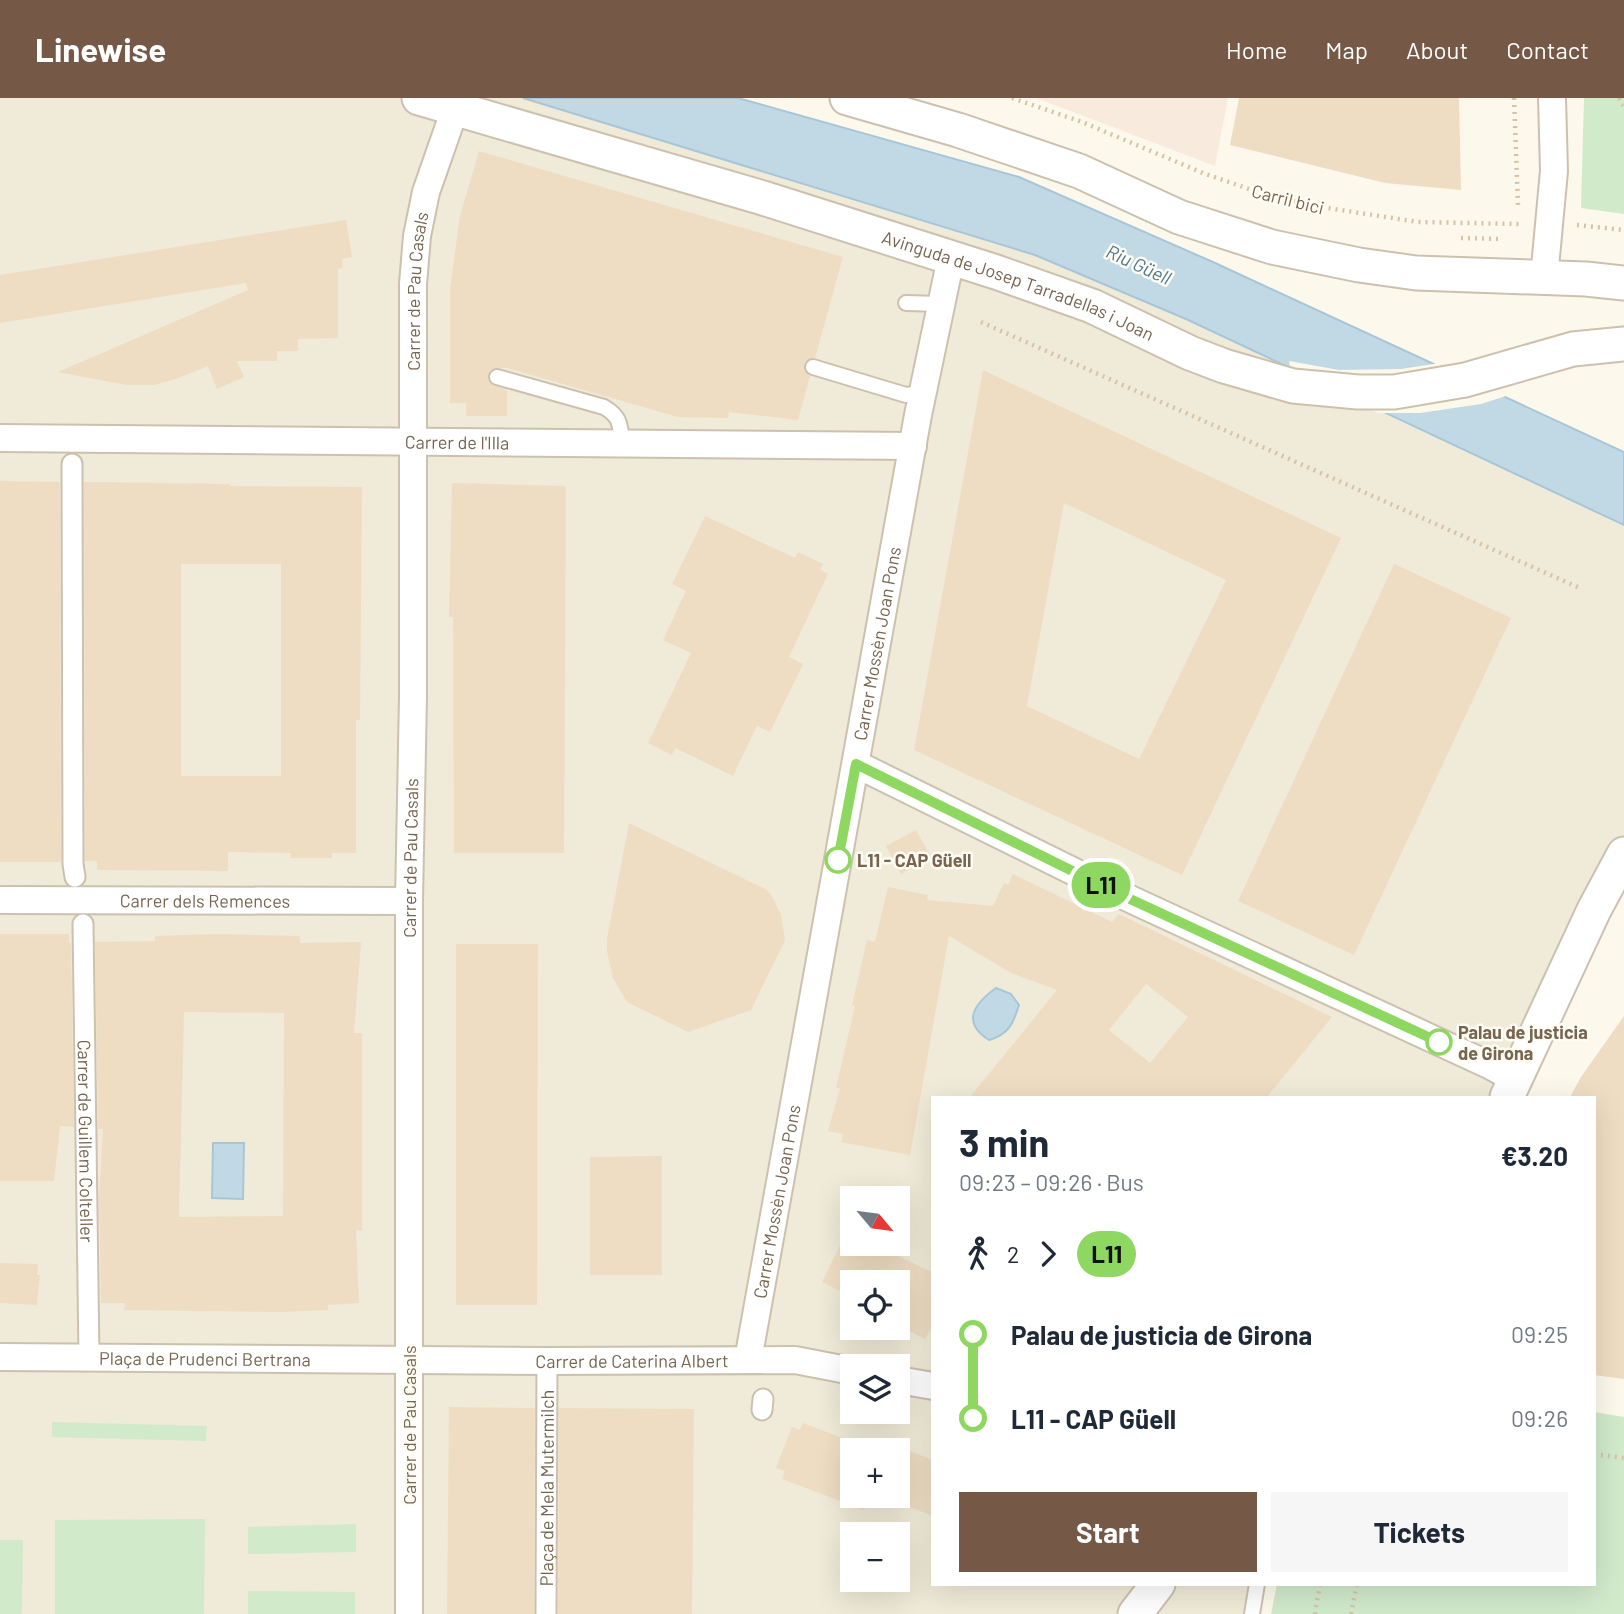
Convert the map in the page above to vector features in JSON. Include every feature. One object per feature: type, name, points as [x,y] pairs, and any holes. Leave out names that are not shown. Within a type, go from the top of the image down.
[{"type":"street","name":"Avinguda de Josep Tarradellas i Joan","points":[[419,98],[763,198],[951,258],[1092,306],[1190,353],[1224,366],[1293,386],[1358,392],[1394,392],[1465,380],[1573,349],[1624,344]]},
{"type":"street","points":[[847,98],[958,130],[1067,167],[1179,217],[1272,247],[1359,265],[1416,273],[1624,283]]},
{"type":"street","points":[[1544,278],[1554,171],[1552,98]]},
{"type":"street","name":"Carrer de Pau Casals","points":[[409,1614],[409,901],[413,284],[416,236],[426,192],[455,109]]},
{"type":"street","name":"Carrer Mossèn Joan Pons","points":[[748,1360],[922,393],[951,258]]},
{"type":"street","name":"Carrer de l'Illa","points":[[0,438],[913,446]]},
{"type":"street","points":[[72,464],[75,877]]},
{"type":"street","points":[[856,764],[1115,892],[1491,1066],[1511,1088],[1594,910],[1624,854]]},
{"type":"street","name":"Carrer dels Remences","points":[[0,900],[409,901]]},
{"type":"street","name":"Carrer de Guillem Colteller","points":[[83,924],[89,1357]]},
{"type":"street","name":"Plaça de Prudenci Bertrana","points":[[0,1357],[409,1360]]},
{"type":"street","name":"Carrer de Caterina Albert","points":[[409,1360],[795,1360],[840,1369]]},
{"type":"street","name":"Plaça de Mela Mutermilch","points":[[546,1614],[547,1361]]},
{"type":"street","points":[[910,1382],[931,1386]]},
{"type":"street","points":[[1135,1614],[1156,1586]]},
{"type":"lane","points":[[906,303],[940,304]]},
{"type":"lane","points":[[813,367],[906,394],[922,393]]},
{"type":"lane","points":[[497,377],[604,407],[615,414],[620,425],[622,443]]},
{"type":"lane","points":[[1252,1614],[1257,1586]]},
{"type":"path","points":[[1012,98],[1082,122],[1203,173],[1266,195],[1315,206],[1418,222],[1548,234]]},
{"type":"path","points":[[1514,98],[1518,210]]},
{"type":"path","points":[[1619,98],[1624,107]]},
{"type":"path","points":[[1458,238],[1548,234],[1594,226],[1624,230]]},
{"type":"path","points":[[981,322],[1582,589]]},
{"type":"path","points":[[1596,1454],[1624,1458]]},
{"type":"path","points":[[1315,1614],[1320,1586]]},
{"type":"path","points":[[1351,1614],[1357,1586]]},
{"type":"shaded area","points":[[0,98],[631,98],[1062,228],[1624,488],[1624,854],[1507,1096],[931,1096],[931,1586],[1257,1586],[1252,1614],[0,1614]]},
{"type":"shaded area","points":[[1036,98],[1228,98],[1215,166]]},
{"type":"green space","points":[[1584,98],[1624,98],[1624,214],[1581,208]]},
{"type":"green space","points":[[1596,1412],[1624,1417],[1624,1614],[1271,1614],[1277,1586],[1596,1586]]},
{"type":"green space","points":[[52,1422],[207,1426],[206,1441],[52,1437]]},
{"type":"green space","points":[[205,1519],[204,1614],[55,1614],[55,1520]]},
{"type":"green space","points":[[356,1524],[356,1552],[248,1554],[248,1527]]},
{"type":"green space","points":[[0,1540],[23,1540],[22,1614],[0,1614]]},
{"type":"green space","points":[[248,1591],[355,1592],[355,1614],[248,1614]]},
{"type":"water","name":"Riu Güell","points":[[523,98],[738,98],[1019,177],[1213,262],[1624,452],[1624,525],[1186,319],[1035,255]]},
{"type":"water","points":[[996,988],[1011,994],[1019,1005],[1009,1027],[1001,1035],[989,1040],[975,1027],[973,1020],[982,1000]]},
{"type":"water","points":[[213,1143],[244,1143],[243,1199],[212,1198]]},
{"type":"pier","points":[[1289,361],[1339,370],[1401,369],[1440,363],[1509,395],[1481,404],[1420,413],[1378,413],[1291,372]]},
{"type":"building","points":[[1239,98],[1459,98],[1461,190],[1385,183],[1230,145]]},
{"type":"building","points":[[479,151],[843,257],[815,358],[807,360],[804,365],[810,376],[798,420],[729,412],[728,418],[678,417],[507,368],[495,368],[490,371],[488,379],[494,386],[507,390],[507,416],[466,416],[466,403],[450,403],[450,289],[460,216]]},
{"type":"building","points":[[346,220],[352,257],[342,259],[343,268],[338,269],[338,338],[298,339],[298,351],[277,351],[277,361],[237,361],[244,377],[217,389],[208,366],[154,385],[126,385],[58,372],[248,290],[246,283],[0,323],[0,275]]},
{"type":"building","points":[[983,370],[1341,538],[1182,875],[914,750]],"holes":[[[1064,503],[1226,580],[1139,759],[1027,706]]]},
{"type":"building","points":[[0,481],[60,482],[61,862],[0,862]]},
{"type":"building","points":[[84,482],[362,487],[360,720],[356,720],[356,853],[332,853],[332,858],[290,858],[291,853],[228,852],[228,871],[97,870],[97,861],[85,861]],"holes":[[[181,564],[281,564],[281,776],[181,776]]]},
{"type":"building","points":[[452,483],[566,486],[564,853],[454,853],[453,617],[449,617]]},
{"type":"building","points":[[705,516],[795,558],[798,552],[823,564],[820,570],[828,574],[789,657],[803,664],[770,732],[757,726],[733,776],[675,748],[672,755],[648,743],[691,653],[663,640],[686,591],[672,584]]},
{"type":"building","points":[[1394,564],[1511,618],[1354,955],[1238,901]]},
{"type":"building","points":[[629,823],[767,890],[773,898],[781,915],[785,940],[751,1010],[688,1032],[627,1002],[613,978],[607,939]]},
{"type":"building","points":[[916,830],[931,857],[901,874],[886,846]]},
{"type":"building","points":[[1013,874],[1112,922],[1119,914],[1332,1017],[1268,1096],[971,1096],[1057,990],[1011,973],[949,936],[910,1155],[841,1142],[843,1134],[828,1131],[840,1088],[836,1088],[867,940],[875,942],[888,887],[928,895],[927,900],[993,906],[1004,883],[1008,885]],"holes":[[[1146,984],[1188,1017],[1150,1063],[1109,1030]]]},
{"type":"building","points":[[0,934],[69,934],[71,943],[74,1127],[60,1126],[54,1181],[0,1181]]},
{"type":"building","points":[[155,936],[300,936],[300,943],[361,942],[354,1033],[362,1033],[362,1231],[356,1230],[359,1303],[328,1305],[328,1310],[282,1312],[124,1310],[125,1303],[101,1303],[99,1197],[103,1129],[98,1129],[95,942],[155,941]],"holes":[[[184,1012],[284,1013],[283,1216],[179,1217]]]},
{"type":"building","points":[[456,944],[538,944],[537,1305],[456,1305]]},
{"type":"building","points":[[1624,1016],[1624,1379],[1596,1375],[1596,1096],[1571,1096]]},
{"type":"building","points":[[662,1156],[662,1275],[590,1275],[590,1157]]},
{"type":"building","points":[[840,1245],[840,1256],[898,1256],[931,1272],[931,1328],[925,1339],[910,1331],[910,1270],[840,1270],[840,1291],[822,1282]]},
{"type":"building","points":[[0,1263],[38,1264],[37,1275],[40,1275],[37,1305],[0,1303]]},
{"type":"building","points":[[449,1407],[535,1408],[534,1614],[447,1614]]},
{"type":"building","points":[[559,1408],[694,1409],[692,1614],[558,1614]]},
{"type":"building","points":[[803,1423],[842,1438],[840,1438],[840,1501],[782,1479],[785,1471],[776,1468],[792,1427],[800,1430]]},
{"type":"building","points":[[910,1451],[931,1459],[931,1515],[910,1507]]},
{"type":"bus line","name":"L11","points":[[838,860],[856,764],[1115,892],[1439,1042]]},
{"type":"place","name":"L11 - CAP Güell","points":[[838,860]]},
{"type":"place","name":"Palau de justicia de Girona","points":[[1439,1042]]}]
